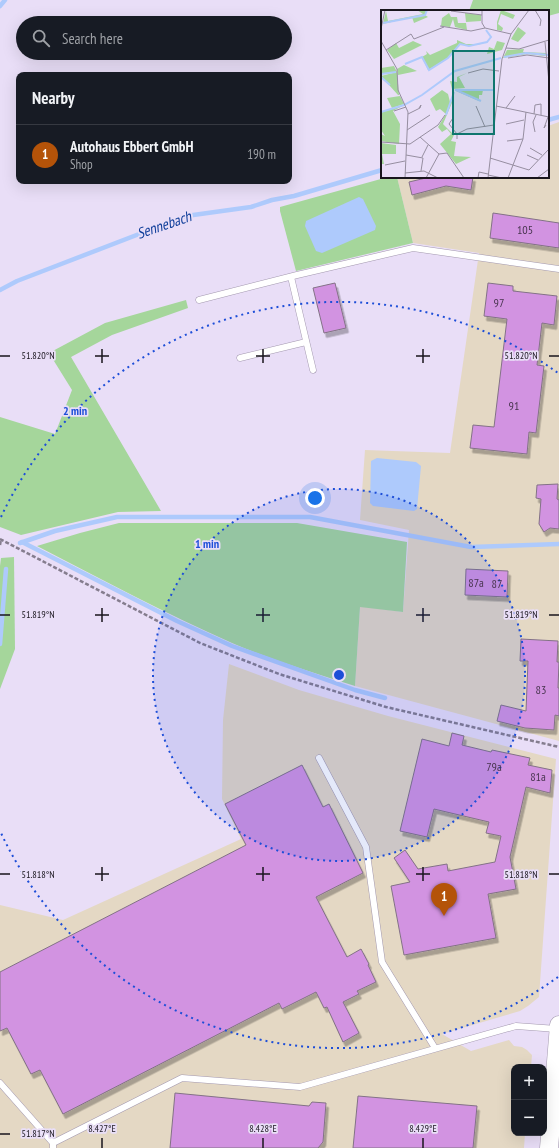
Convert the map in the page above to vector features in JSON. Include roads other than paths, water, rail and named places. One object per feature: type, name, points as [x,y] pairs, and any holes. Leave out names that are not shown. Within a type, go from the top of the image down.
[{"type":"main road","points":[[549,1148],[559,1024]]},
{"type":"lane","points":[[199,300],[413,248],[559,268]]},
{"type":"lane","points":[[291,277],[313,370]]},
{"type":"lane","points":[[240,358],[306,342]]},
{"type":"lane","points":[[319,758],[366,847],[382,962],[435,1048]]},
{"type":"lane","points":[[0,1083],[53,1146],[182,1078],[300,1087],[516,1026],[559,1029]]},
{"type":"water","points":[[359,197],[363,199],[376,226],[375,230],[322,253],[316,251],[305,226],[306,221]]},
{"type":"water","points":[[377,458],[416,462],[421,466],[417,509],[414,511],[373,506],[370,503],[371,461]]},
{"type":"waterway","points":[[0,6],[5,0]]},
{"type":"waterway","name":"Sennebach","points":[[549,120],[559,117]]},
{"type":"waterway","name":"Sennebach","points":[[0,290],[17,281],[186,216],[251,207],[381,170]]},
{"type":"waterway","points":[[20,543],[55,531],[117,517],[310,517],[471,547],[559,544]]},
{"type":"waterway","points":[[22,542],[177,621],[232,646],[355,690],[385,698]]},
{"type":"waterway","points":[[0,644],[6,569]]},
{"type":"place","name":"Autohaus Ebbert GmbH","points":[[444,916]]}]
